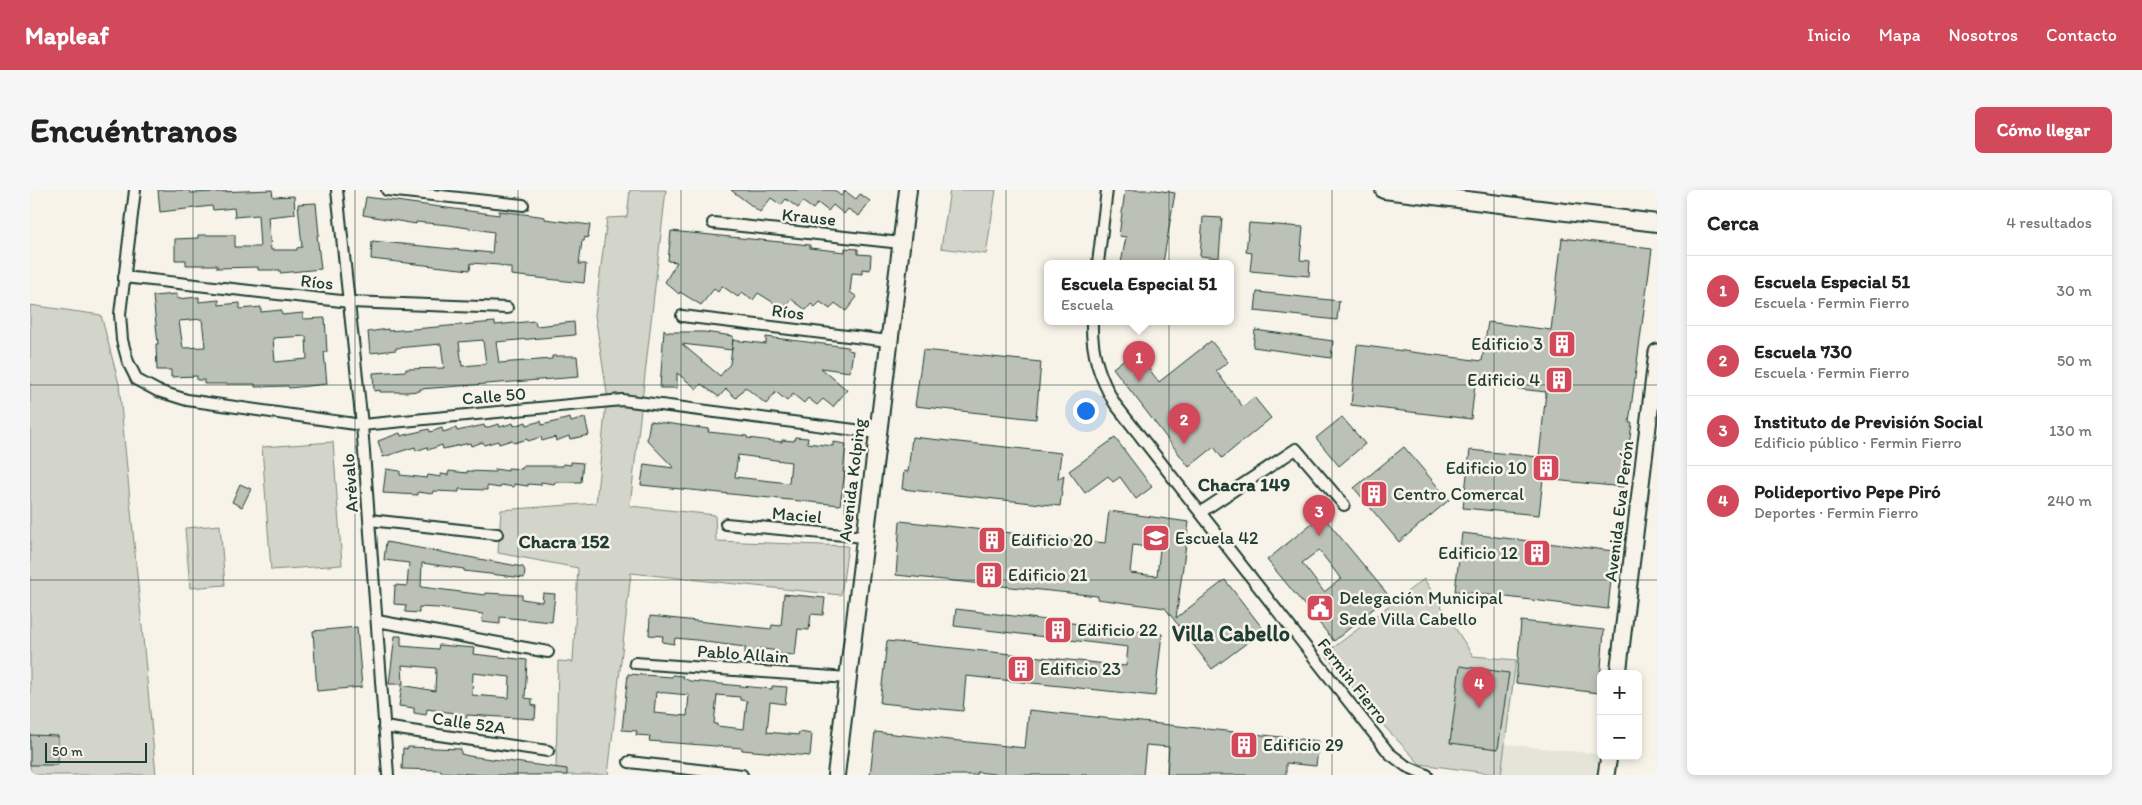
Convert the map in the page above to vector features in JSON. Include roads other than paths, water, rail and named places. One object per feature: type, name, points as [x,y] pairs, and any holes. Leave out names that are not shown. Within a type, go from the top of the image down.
[{"type":"main road","name":"Avenida Kolping","points":[[836,775],[908,190]]},
{"type":"main road","points":[[1384,190],[1470,195],[1657,223]]},
{"type":"main road","name":"Avenida Eva Perón","points":[[1618,670],[1657,352]]},
{"type":"main road","points":[[1606,775],[1608,760]]},
{"type":"street","name":"Calle 50","points":[[135,190],[120,314],[122,340],[128,362],[137,380],[158,391],[187,400],[362,425],[622,400],[878,433]]},
{"type":"street","name":"Arévalo","points":[[337,190],[362,425],[388,775]]},
{"type":"street","points":[[387,190],[523,205]]},
{"type":"street","points":[[1098,260],[1107,190]]},
{"type":"street","name":"Krause","points":[[713,223],[901,243]]},
{"type":"street","name":"Ríos","points":[[124,277],[350,302],[507,308]]},
{"type":"street","name":"Ríos","points":[[682,316],[889,341]]},
{"type":"street","name":"Fermin Fierro","points":[[1092,325],[1095,362],[1103,383],[1115,404],[1389,753],[1406,766],[1427,775]]},
{"type":"street","points":[[1201,512],[1296,448],[1344,505]]},
{"type":"street","points":[[370,520],[497,534]]},
{"type":"street","name":"Maciel","points":[[726,524],[865,537]]},
{"type":"street","points":[[377,621],[548,652]]},
{"type":"street","name":"Pablo Allain","points":[[635,662],[848,678]]},
{"type":"street","name":"Calle 52A","points":[[384,727],[548,751]]},
{"type":"street","points":[[629,762],[742,775]]},
{"type":"place","name":"Edificio 3","points":[[1562,344]]},
{"type":"place","name":"Edificio 4","points":[[1559,380]]},
{"type":"place","name":"Escuela Especial 51","points":[[1139,382]]},
{"type":"place","name":"Escuela 730","points":[[1184,444]]},
{"type":"place","name":"Edificio 10","points":[[1546,468]]},
{"type":"place","name":"Centro Comercal","points":[[1374,494]]},
{"type":"place","name":"Instituto de Previsión Social","points":[[1319,536]]},
{"type":"place","name":"Escuela 42","points":[[1156,538]]},
{"type":"place","name":"Edificio 20","points":[[992,540]]},
{"type":"place","name":"Edificio 12","points":[[1537,553]]},
{"type":"place","name":"Edificio 21","points":[[989,575]]},
{"type":"place","name":"Delegación Municipal Sede Villa Cabello","points":[[1320,608]]},
{"type":"place","name":"Edificio 22","points":[[1058,630]]},
{"type":"place","name":"Edificio 23","points":[[1021,669]]},
{"type":"place","name":"Polideportivo Pepe Piró","points":[[1479,708]]},
{"type":"place","name":"Edificio 29","points":[[1244,745]]},
{"type":"district","name":"Chacra 149","points":[[1244,484]]},
{"type":"district","name":"Chacra 152","points":[[564,541]]},
{"type":"district","name":"Villa Cabello","points":[[1231,633]]}]
